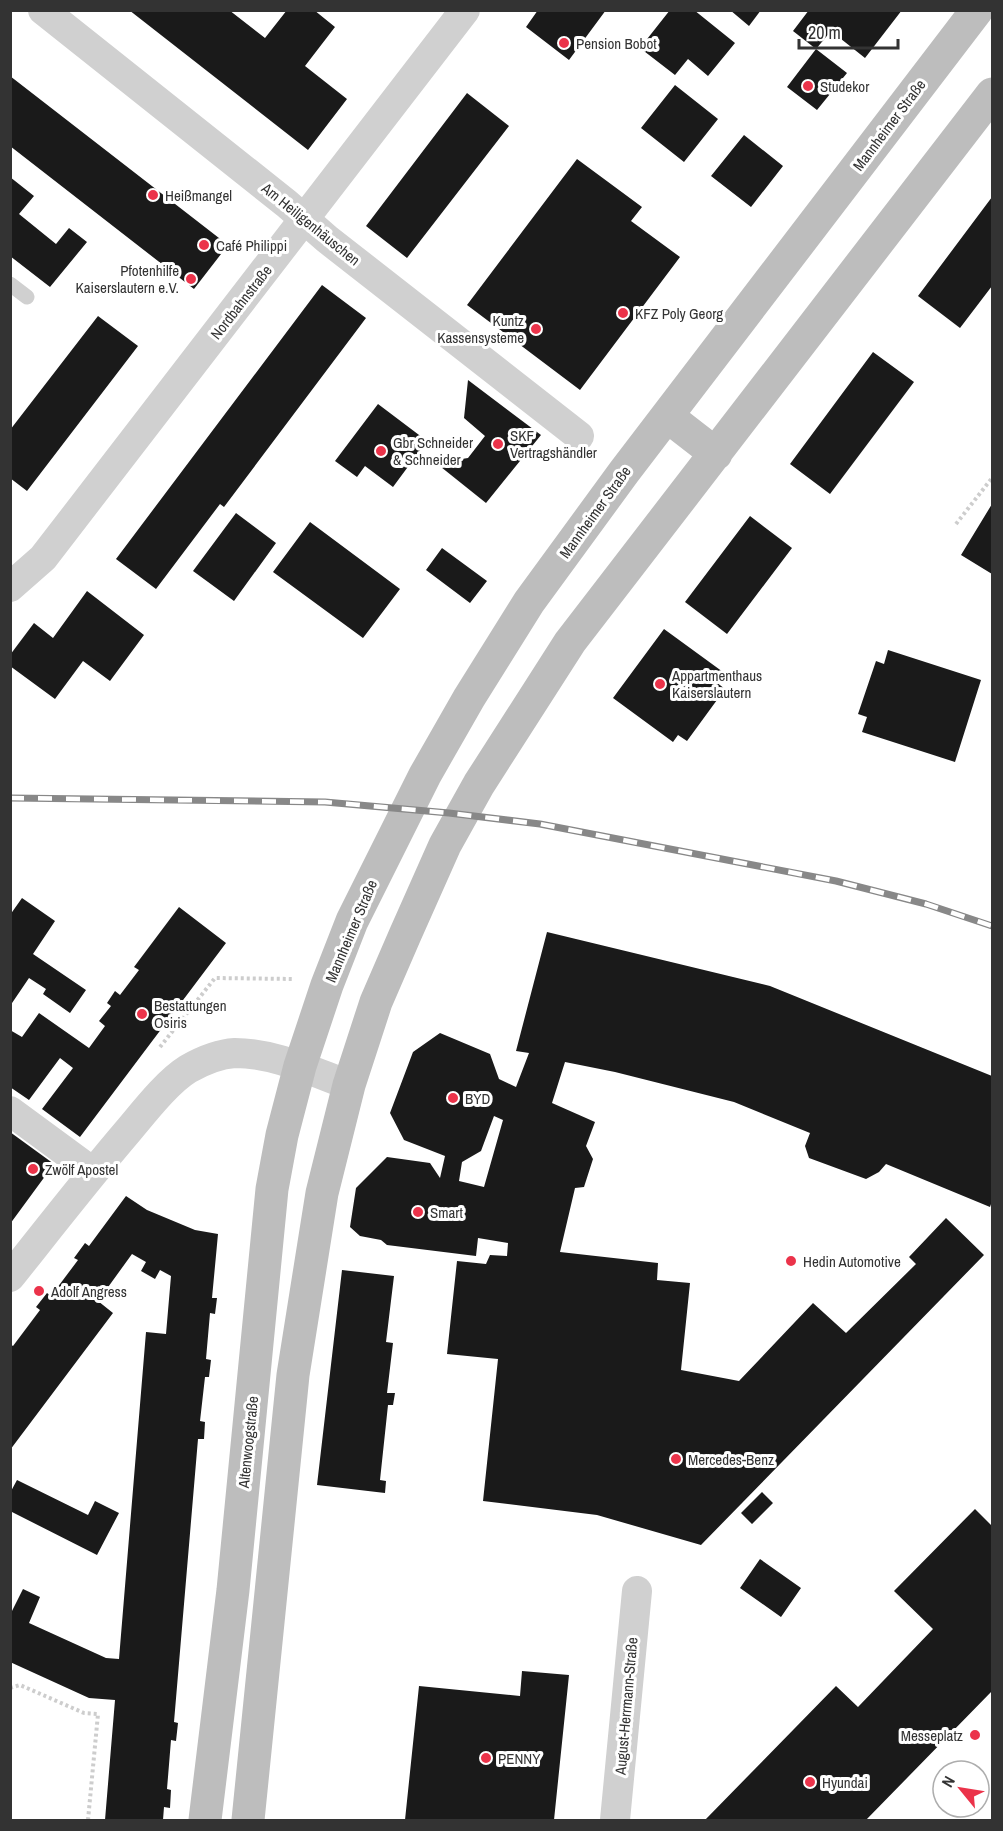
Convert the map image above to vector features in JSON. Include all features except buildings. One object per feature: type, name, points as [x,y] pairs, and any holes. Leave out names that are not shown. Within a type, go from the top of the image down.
[{"type":"main road","name":"Mannheimer Straße","points":[[300,1066],[352,921],[425,775],[469,698],[529,602],[667,416],[977,10]]},
{"type":"main road","points":[[248,1821],[293,1375],[322,1193],[349,1085],[376,1002],[445,845],[479,784],[570,642],[993,94]]},
{"type":"main road","points":[[667,416],[716,454]]},
{"type":"main road","name":"Altenwoogstraße","points":[[205,1821],[233,1590],[272,1189],[282,1135],[300,1066]]},
{"type":"street","name":"Am Heiligenhäuschen","points":[[43,10],[579,436]]},
{"type":"street","name":"Nordbahnstraße","points":[[10,586],[43,558],[465,10]]},
{"type":"street","points":[[10,1277],[153,1101],[186,1070],[211,1058],[234,1053],[274,1058],[349,1085]]},
{"type":"street","points":[[10,1111],[93,1172]]},
{"type":"street","name":"August-Herrmann-Straße","points":[[615,1821],[637,1591]]},
{"type":"lane","points":[[10,284],[27,297]]},
{"type":"path","points":[[956,524],[993,478]]},
{"type":"path","points":[[160,1047],[215,978],[303,979]]},
{"type":"path","points":[[10,1688],[20,1684],[84,1713],[98,1714],[88,1821]]},
{"type":"railway","points":[[10,798],[325,802],[540,824],[836,881],[926,904],[992,926]]},
{"type":"place","name":"Pension Bobot","points":[[564,43]]},
{"type":"place","name":"Studekor","points":[[808,86]]},
{"type":"place","name":"Heißmangel","points":[[153,195]]},
{"type":"place","name":"Café Philippi","points":[[204,245]]},
{"type":"place","name":"Pfotenhilfe Kaiserslautern e.V.","points":[[191,279]]},
{"type":"place","name":"KFZ Poly Georg","points":[[623,313]]},
{"type":"place","name":"Kuntz Kassensysteme","points":[[536,329]]},
{"type":"place","name":"SKF Vertragshändler","points":[[498,444]]},
{"type":"place","name":"Gbr Schneider & Schneider","points":[[381,451]]},
{"type":"place","name":"Appartmenthaus Kaiserslautern","points":[[660,684]]},
{"type":"place","name":"Bestattungen Osiris","points":[[142,1014]]},
{"type":"place","name":"BYD","points":[[453,1098]]},
{"type":"place","name":"Zwölf Apostel","points":[[33,1169]]},
{"type":"place","name":"Smart","points":[[418,1212]]},
{"type":"place","name":"Hedin Automotive","points":[[791,1261]]},
{"type":"place","name":"Adolf Angress","points":[[39,1291]]},
{"type":"place","name":"Mercedes-Benz","points":[[676,1459]]},
{"type":"place","name":"Messeplatz","points":[[975,1735]]},
{"type":"place","name":"PENNY","points":[[486,1758]]},
{"type":"place","name":"Hyundai","points":[[810,1782]]}]
